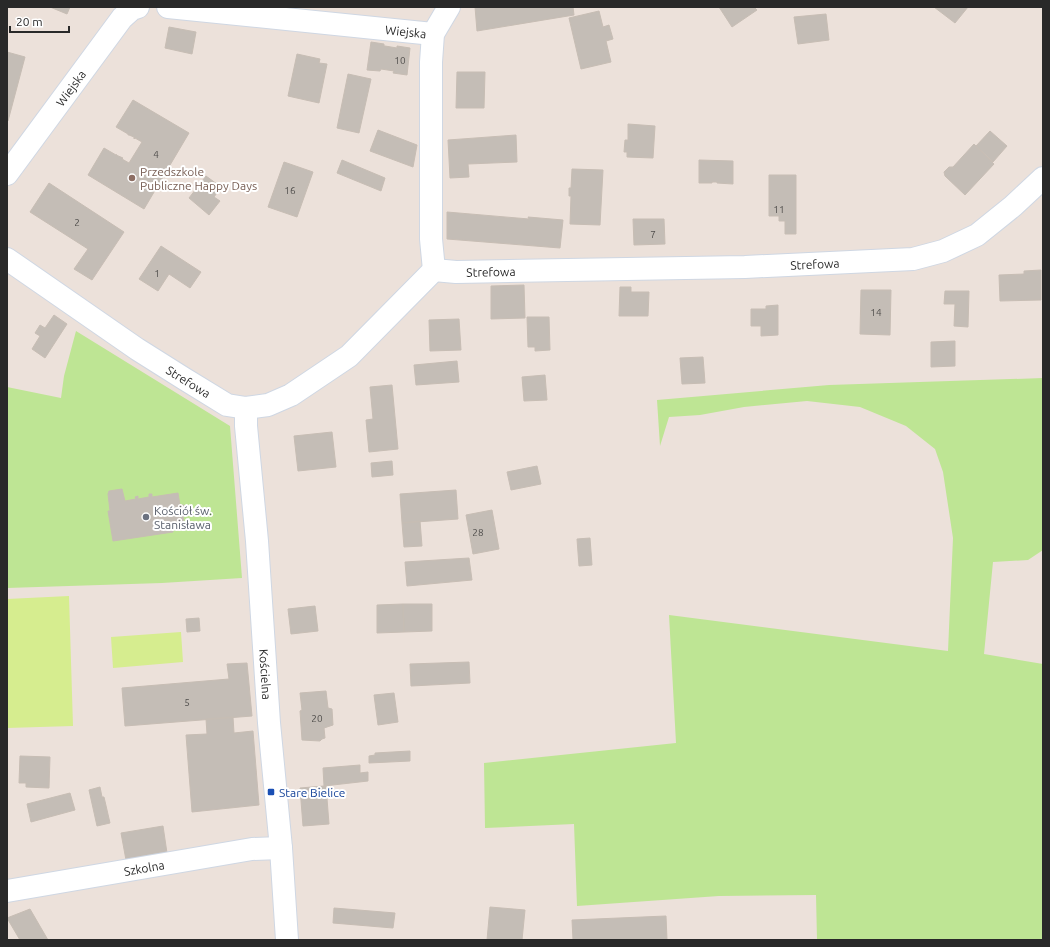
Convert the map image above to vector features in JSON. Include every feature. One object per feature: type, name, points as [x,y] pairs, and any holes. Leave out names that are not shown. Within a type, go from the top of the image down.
[{"type":"street","name":"Wiejska","points":[[7,174],[122,18],[138,7]]},
{"type":"street","name":"Wiejska","points":[[168,7],[433,34],[431,62],[432,239],[434,270]]},
{"type":"street","points":[[433,34],[449,7]]},
{"type":"street","name":"Strefowa","points":[[7,259],[137,349],[226,405],[246,408],[268,405],[291,395],[349,356],[434,270],[456,272],[745,267],[913,259],[943,251],[977,235],[1013,206],[1043,178]]},
{"type":"street","name":"Kościelna","points":[[246,408],[246,426],[257,541],[269,724],[281,848],[287,940]]},
{"type":"street","name":"Szkolna","points":[[7,891],[252,849],[281,848]]},
{"type":"green space","points":[[76,331],[230,426],[242,578],[162,583],[7,588],[7,387],[61,398],[64,376]]},
{"type":"green space","points":[[1043,378],[1043,550],[1028,560],[993,562],[984,654],[1043,664],[1043,940],[817,940],[816,895],[719,896],[577,906],[574,824],[485,828],[484,763],[676,743],[669,615],[948,651],[953,538],[943,472],[935,449],[906,426],[860,407],[807,401],[744,407],[700,415],[669,417],[660,446],[657,400],[829,385]]},
{"type":"green space","points":[[69,596],[73,726],[7,728],[7,599]]},
{"type":"green space","points":[[181,632],[183,662],[113,668],[111,637]]},
{"type":"building","points":[[50,7],[70,7],[67,14]]},
{"type":"building","points":[[475,7],[573,7],[574,15],[477,31]]},
{"type":"building","points":[[719,7],[754,7],[757,10],[732,27]]},
{"type":"building","points":[[934,7],[968,7],[955,23]]},
{"type":"building","points":[[599,11],[603,27],[609,25],[613,39],[606,41],[611,62],[581,69],[569,18]]},
{"type":"building","points":[[826,14],[829,40],[798,44],[794,17]]},
{"type":"building","points":[[169,27],[196,32],[192,54],[165,48]]},
{"type":"building","points":[[371,42],[397,48],[397,46],[410,48],[407,75],[381,69],[380,71],[367,70]]},
{"type":"building","points":[[7,52],[25,57],[8,121],[7,120]]},
{"type":"building","points":[[297,54],[320,59],[319,63],[327,64],[319,103],[288,96]]},
{"type":"building","points":[[457,72],[485,72],[484,108],[456,108]]},
{"type":"building","points":[[348,74],[371,79],[359,133],[337,128]]},
{"type":"building","points":[[133,100],[189,133],[144,209],[88,175],[104,148],[129,163],[142,142],[135,138],[134,139],[134,137],[116,127]]},
{"type":"building","points":[[628,124],[655,126],[653,158],[627,157],[627,152],[624,152],[625,140],[628,140]]},
{"type":"building","points":[[378,130],[417,145],[413,167],[370,151]]},
{"type":"building","points":[[990,131],[1007,146],[993,162],[976,146]]},
{"type":"building","points":[[516,135],[517,162],[468,164],[469,177],[450,178],[448,140]]},
{"type":"building","points":[[974,144],[994,164],[965,195],[945,176],[944,172],[949,167],[953,167]]},
{"type":"building","points":[[342,160],[385,178],[381,191],[337,173]]},
{"type":"building","points":[[699,160],[733,161],[733,184],[717,182],[699,183]]},
{"type":"building","points":[[284,162],[313,172],[297,217],[268,207]]},
{"type":"building","points":[[572,169],[603,170],[600,225],[570,224],[571,196],[569,196],[569,188],[571,188]]},
{"type":"building","points":[[769,175],[796,175],[796,234],[785,234],[785,221],[779,221],[779,216],[769,216]]},
{"type":"building","points":[[206,176],[221,187],[214,197],[220,201],[209,215],[189,198]]},
{"type":"building","points":[[49,183],[124,232],[92,280],[74,269],[88,249],[30,212]]},
{"type":"building","points":[[447,212],[529,219],[528,217],[563,220],[560,248],[447,239]]},
{"type":"building","points":[[633,219],[664,219],[665,244],[634,245]]},
{"type":"building","points":[[161,246],[201,272],[190,288],[169,274],[158,291],[139,279]]},
{"type":"building","points":[[1041,270],[1041,300],[1000,301],[999,275],[1024,274],[1024,271]]},
{"type":"building","points":[[524,285],[525,318],[491,319],[491,286]]},
{"type":"building","points":[[620,287],[631,287],[631,292],[649,292],[648,316],[619,316]]},
{"type":"building","points":[[861,290],[891,290],[890,335],[860,334]]},
{"type":"building","points":[[945,291],[969,291],[968,327],[954,326],[955,304],[944,304]]},
{"type":"building","points":[[778,305],[778,335],[761,336],[761,326],[751,326],[751,309],[766,309],[766,306]]},
{"type":"building","points":[[54,315],[67,324],[45,358],[32,349],[40,336],[35,333],[40,325],[45,328]]},
{"type":"building","points":[[527,317],[549,317],[550,350],[535,351],[535,347],[528,347]]},
{"type":"building","points":[[459,319],[461,350],[430,351],[429,320]]},
{"type":"building","points":[[955,341],[955,366],[931,367],[931,342]]},
{"type":"building","points":[[703,357],[705,383],[682,384],[680,358]]},
{"type":"building","points":[[457,361],[459,382],[416,385],[414,365]]},
{"type":"building","points":[[545,375],[547,400],[524,401],[522,377]]},
{"type":"building","points":[[392,385],[398,449],[369,452],[366,420],[373,419],[370,387]]},
{"type":"building","points":[[332,432],[336,467],[298,471],[294,436]]},
{"type":"building","points":[[392,461],[393,475],[372,477],[371,463]]},
{"type":"building","points":[[537,466],[541,484],[511,490],[507,472]]},
{"type":"building","name":"Kościół św. Stanisława","points":[[122,489],[125,501],[136,499],[135,497],[138,496],[138,499],[149,497],[149,494],[152,494],[152,497],[178,493],[180,505],[184,505],[182,508],[184,523],[187,522],[187,525],[184,525],[185,528],[182,528],[182,526],[172,526],[173,532],[113,541],[108,511],[110,511],[108,494],[109,491]]},
{"type":"building","points":[[456,490],[458,519],[402,523],[400,494]]},
{"type":"building","points":[[492,510],[499,549],[473,554],[466,515]]},
{"type":"building","points":[[420,521],[422,546],[404,547],[402,523]]},
{"type":"building","points":[[590,538],[592,565],[579,566],[577,539]]},
{"type":"building","points":[[469,558],[472,580],[407,586],[405,562]]},
{"type":"building","points":[[403,604],[432,604],[432,631],[404,632]]},
{"type":"building","points":[[403,604],[404,632],[377,633],[377,605]]},
{"type":"building","points":[[315,606],[318,631],[291,634],[288,609]]},
{"type":"building","points":[[199,618],[200,631],[187,632],[186,619]]},
{"type":"building","points":[[469,662],[470,683],[411,686],[410,664]]},
{"type":"building","points":[[247,663],[252,716],[125,726],[122,688],[229,679],[227,664]]},
{"type":"building","points":[[326,691],[328,708],[332,709],[333,725],[324,728],[325,738],[320,741],[302,740],[300,711],[302,710],[300,693]]},
{"type":"building","points":[[394,693],[398,722],[378,725],[374,695]]},
{"type":"building","points":[[233,717],[234,733],[253,731],[259,805],[192,812],[186,735],[207,734],[206,719]]},
{"type":"building","points":[[410,751],[410,761],[369,763],[369,756],[375,755],[375,753]]},
{"type":"building","points":[[20,756],[50,757],[49,788],[26,787],[26,783],[19,783]]},
{"type":"building","points":[[360,765],[360,773],[368,772],[368,781],[324,786],[323,768]]},
{"type":"building","points":[[326,786],[329,824],[303,826],[300,788]]},
{"type":"building","points":[[100,787],[110,823],[97,826],[89,790]]},
{"type":"building","points":[[70,793],[75,810],[31,822],[27,804]]},
{"type":"building","points":[[163,826],[167,853],[126,860],[121,833]]},
{"type":"building","points":[[490,907],[525,910],[522,940],[487,940]]},
{"type":"building","points":[[334,908],[395,913],[393,928],[333,923]]},
{"type":"building","points":[[30,909],[48,940],[20,940],[7,918]]},
{"type":"building","points":[[666,916],[667,940],[573,940],[572,920]]},
{"type":"place","name":"Przedszkole Publiczne Happy Days","points":[[132,178]]},
{"type":"place","name":"Kościół św. Stanisława","points":[[146,517]]},
{"type":"place","name":"Stare Bielice","points":[[271,792]]}]
